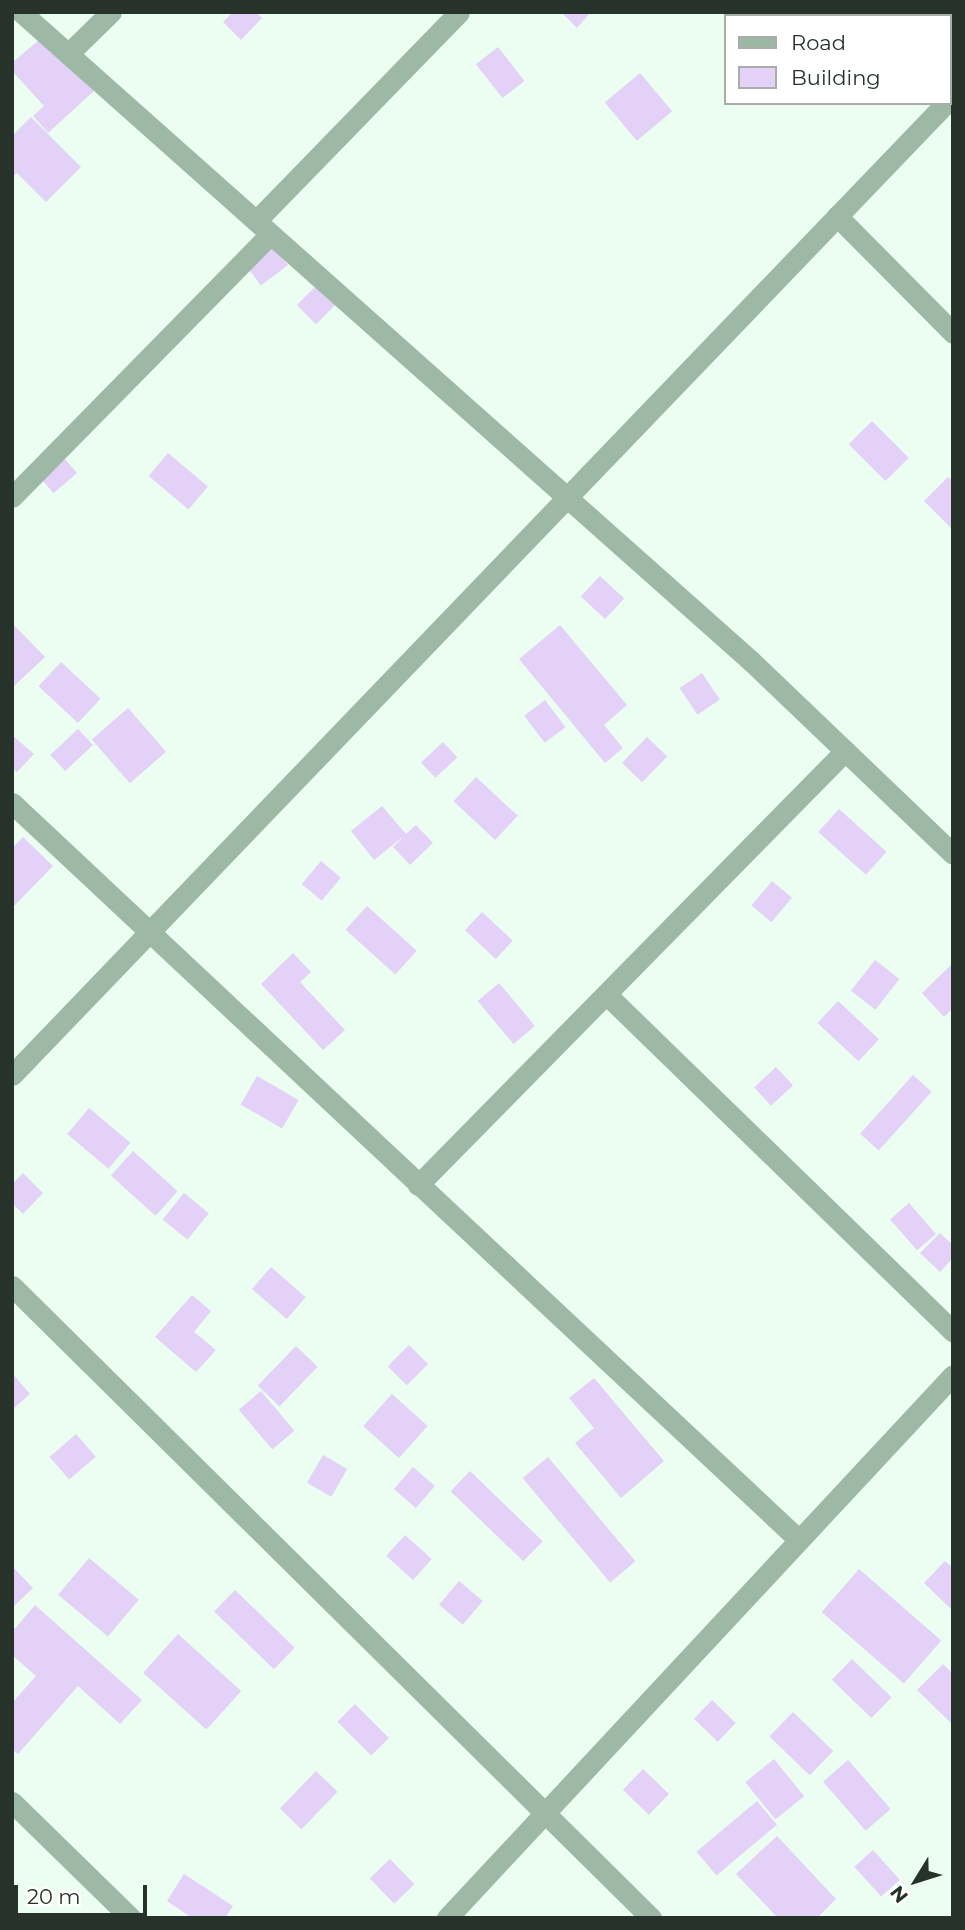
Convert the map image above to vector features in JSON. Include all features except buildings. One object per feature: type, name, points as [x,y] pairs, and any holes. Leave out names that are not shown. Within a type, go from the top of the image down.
[{"type":"street","points":[[21,12],[565,496],[845,751],[953,854]]},
{"type":"street","points":[[68,54],[111,12]]},
{"type":"street","points":[[12,498],[459,12]]},
{"type":"street","points":[[12,1075],[565,496],[944,105]]},
{"type":"street","points":[[837,216],[953,333]]},
{"type":"street","points":[[418,1185],[845,751]]},
{"type":"street","points":[[12,803],[147,933],[799,1540]]},
{"type":"street","points":[[606,994],[953,1332]]},
{"type":"street","points":[[12,1286],[651,1918]]},
{"type":"street","points":[[447,1918],[953,1375]]},
{"type":"street","points":[[12,1802],[131,1918]]}]
